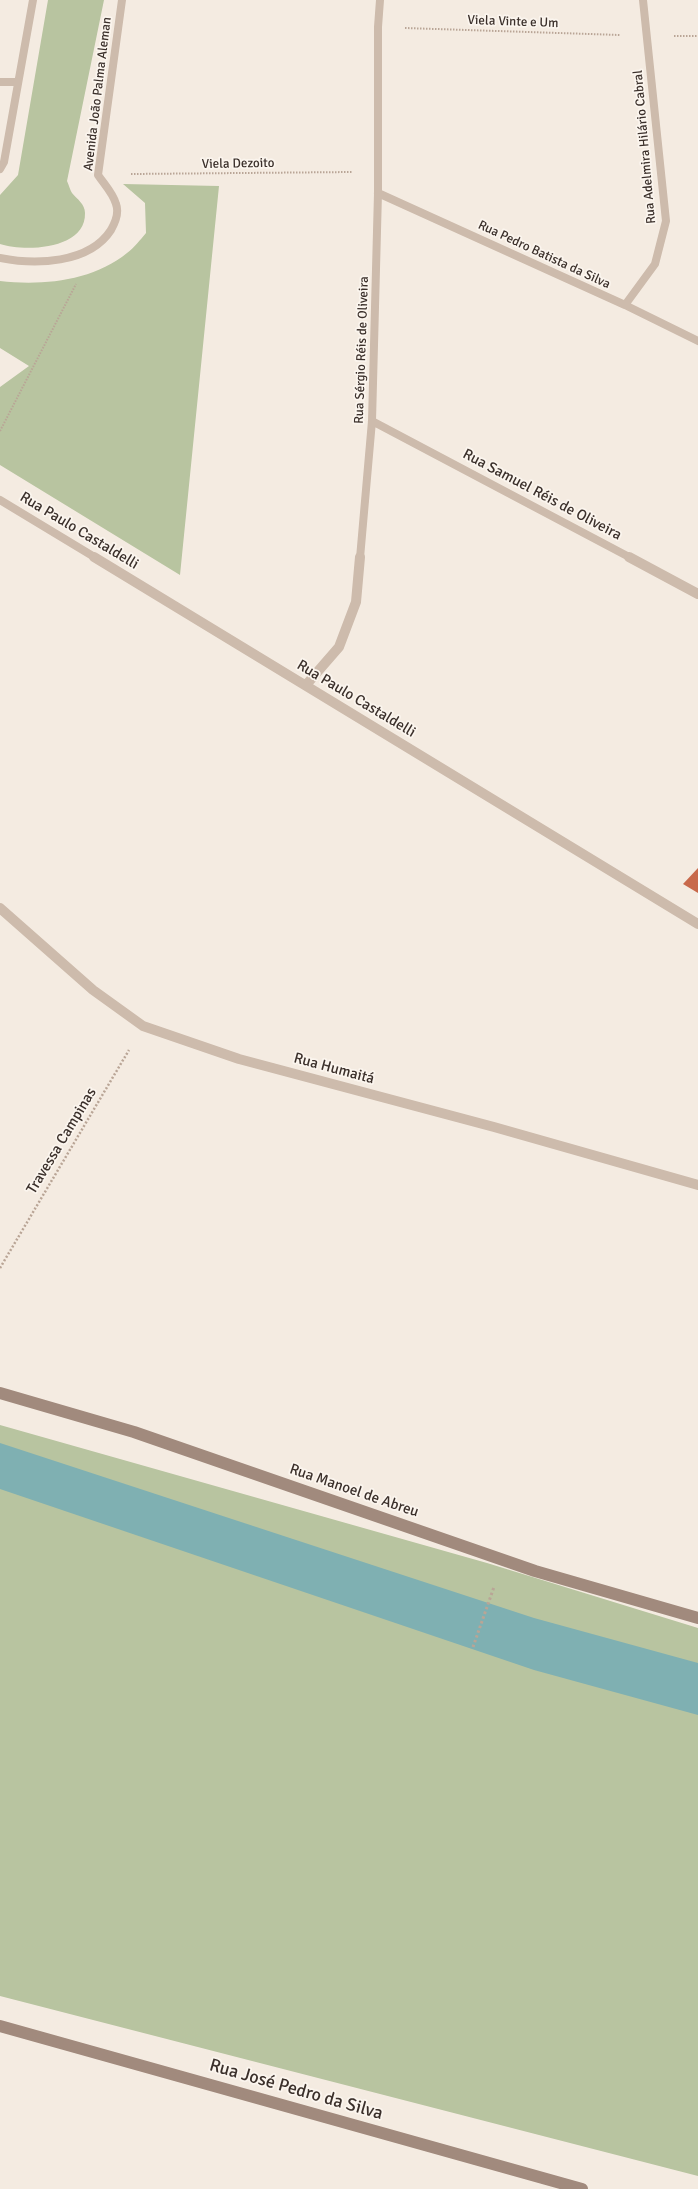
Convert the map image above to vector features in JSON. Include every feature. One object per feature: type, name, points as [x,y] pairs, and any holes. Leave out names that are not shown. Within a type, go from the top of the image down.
[{"type":"main road","name":"Rua Manoel de Abreu","points":[[0,1393],[134,1432],[534,1571],[698,1618]]},
{"type":"main road","name":"Rua José Pedro da Silva","points":[[0,2026],[582,2189]]},
{"type":"street","points":[[0,169],[4,162],[17,82],[33,0]]},
{"type":"street","name":"Avenida João Palma Aleman","points":[[0,258],[24,262],[43,262],[69,258],[95,246],[113,229],[117,220],[117,204],[98,175],[122,0]]},
{"type":"street","name":"Rua Sérgio Réis de Oliveira","points":[[306,685],[339,647],[356,602],[372,421],[378,193],[378,27],[380,0]]},
{"type":"street","name":"Rua Adelmira Hilário Cabral","points":[[625,305],[655,264],[666,221],[644,0]]},
{"type":"street","points":[[0,82],[17,82]]},
{"type":"street","name":"Rua Pedro Batista da Silva","points":[[378,193],[625,305],[698,341]]},
{"type":"street","name":"Rua Samuel Réis de Oliveira","points":[[372,421],[698,594]]},
{"type":"street","name":"Rua Paulo Castaldelli","points":[[0,500],[698,924]]},
{"type":"street","name":"Rua Humaitá","points":[[0,908],[93,990],[143,1026],[239,1059],[494,1127],[698,1185]]},
{"type":"path","name":"Viela Vinte e Um","points":[[378,27],[647,36]]},
{"type":"path","name":"Viela Dezoito","points":[[98,175],[378,171]]},
{"type":"path","points":[[0,431],[95,246]]},
{"type":"path","name":"Travessa Campinas","points":[[0,1268],[143,1026]]},
{"type":"path","points":[[473,1647],[493,1590]]},
{"type":"green space","points":[[48,0],[104,0],[67,181],[72,193],[82,204],[85,213],[83,225],[76,235],[65,241],[52,245],[24,248],[0,244],[0,195],[18,175]]},
{"type":"green space","points":[[123,184],[219,186],[180,575],[0,465],[0,387],[29,366],[0,348],[0,281],[33,283],[66,279],[99,270],[130,251],[146,233],[145,203]]},
{"type":"green space","points":[[0,1425],[487,1563],[698,1628],[698,2176],[0,1996]]},
{"type":"building","points":[[698,868],[698,893],[683,884]]},
{"type":"waterway","points":[[0,1466],[534,1644],[698,1689]]}]
